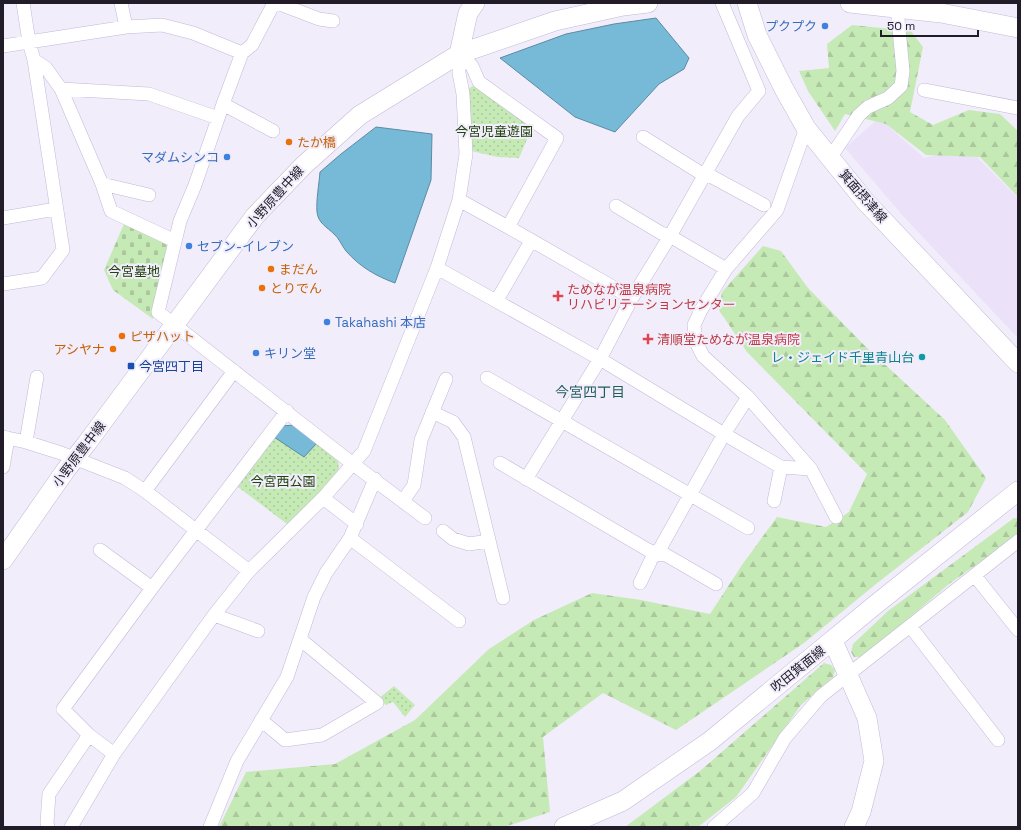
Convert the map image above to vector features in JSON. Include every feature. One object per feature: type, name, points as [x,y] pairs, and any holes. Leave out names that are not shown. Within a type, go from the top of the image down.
[{"type":"street","points":[[3,284],[42,278],[63,250],[34,60],[29,42],[23,3]]},
{"type":"street","points":[[121,3],[126,27]]},
{"type":"street","points":[[274,3],[252,45],[242,52],[195,186],[180,221],[158,312],[287,411],[353,464],[375,479],[425,518]]},
{"type":"street","points":[[278,3],[318,20],[333,21]]},
{"type":"street","points":[[71,827],[114,754],[214,615],[249,571],[323,498],[364,451],[437,268],[459,200],[466,154],[463,94],[459,73],[459,54],[468,13],[475,3]]},
{"type":"street","name":"小野原豊中線","points":[[3,560],[65,471],[255,216],[304,165],[360,115],[459,54],[555,21],[623,6],[648,3]]},
{"type":"street","points":[[526,479],[600,359],[632,298],[670,236],[738,116],[759,92],[722,3]]},
{"type":"street","name":"箕面摂津線","points":[[747,3],[757,35],[784,89],[806,128],[865,201],[1018,363]]},
{"type":"street","points":[[850,3],[898,8],[942,8],[1018,28]]},
{"type":"street","points":[[830,158],[859,115],[868,107],[888,98],[901,86],[903,71],[898,8]]},
{"type":"street","points":[[3,46],[126,27],[162,25],[193,33],[242,52]]},
{"type":"street","points":[[459,54],[472,66],[479,82],[557,138],[508,227]]},
{"type":"street","points":[[34,60],[46,68],[62,89],[102,184],[111,211],[175,241]]},
{"type":"street","points":[[62,89],[149,94],[218,118]]},
{"type":"street","points":[[924,90],[1018,108]]},
{"type":"street","points":[[223,104],[273,131]]},
{"type":"street","points":[[806,128],[777,210],[726,269],[701,310],[694,325],[696,342],[703,356],[748,397],[811,468],[836,517]]},
{"type":"street","points":[[643,137],[699,172],[705,173],[764,205]]},
{"type":"street","points":[[102,184],[149,195]]},
{"type":"street","points":[[459,200],[632,298]]},
{"type":"street","points":[[616,206],[661,234],[670,236],[726,269]]},
{"type":"street","points":[[3,218],[56,209]]},
{"type":"street","points":[[497,300],[531,241]]},
{"type":"street","points":[[437,268],[497,300],[600,359],[781,467],[811,468]]},
{"type":"street","points":[[145,491],[234,371]]},
{"type":"street","points":[[26,442],[37,377]]},
{"type":"street","points":[[487,378],[748,528]]},
{"type":"street","points":[[403,501],[414,485],[421,440],[446,379]]},
{"type":"street","points":[[640,583],[652,558],[657,554],[724,434],[748,397]]},
{"type":"street","points":[[114,754],[89,735],[63,709],[152,588],[197,531],[287,411]]},
{"type":"street","points":[[432,412],[453,422],[464,437],[503,598]]},
{"type":"street","points":[[3,468],[6,438],[26,442],[76,458],[125,478],[145,491],[249,571]]},
{"type":"street","points":[[500,463],[598,522],[648,550],[657,554],[666,555],[716,584]]},
{"type":"street","points":[[774,502],[781,467]]},
{"type":"street","points":[[210,827],[237,761],[287,677],[314,597],[326,573],[350,538],[375,479]]},
{"type":"street","name":"吹田箕面線","points":[[564,827],[623,801],[710,741],[875,605],[1017,494]]},
{"type":"street","points":[[323,498],[357,524]]},
{"type":"street","points":[[443,531],[453,539],[469,544],[489,541]]},
{"type":"street","points":[[350,538],[459,621]]},
{"type":"street","points":[[714,827],[753,793],[785,738],[821,696],[1018,541]]},
{"type":"street","points":[[100,550],[152,588]]},
{"type":"street","points":[[975,576],[1018,630]]},
{"type":"street","points":[[214,615],[258,631]]},
{"type":"street","points":[[910,626],[998,740]]},
{"type":"street","points":[[261,720],[285,740],[322,735],[378,703],[300,639]]},
{"type":"street","points":[[833,641],[867,718],[874,761],[861,812],[854,827]]},
{"type":"street","points":[[48,827],[49,794],[89,735]]},
{"type":"shaded area","points":[[879,118],[924,158],[968,148],[1018,198],[1018,338],[904,217],[845,148]]},
{"type":"green space","points":[[852,25],[911,31],[923,47],[910,112],[933,125],[969,110],[1000,114],[1018,131],[1018,197],[980,157],[926,155],[886,124],[845,114],[835,131],[808,91],[799,71],[829,68],[827,44]]},
{"type":"green space","name":"今宮児童遊園","points":[[474,85],[532,128],[519,158],[498,157],[471,151],[467,90]]},
{"type":"green space","name":"今宮墓地","points":[[124,224],[169,246],[156,298],[153,319],[113,290],[104,270]]},
{"type":"green space","points":[[763,246],[781,251],[808,288],[865,346],[945,420],[986,478],[968,512],[804,643],[676,730],[603,693],[543,737],[550,812],[504,827],[219,827],[246,772],[335,764],[415,720],[489,649],[534,620],[592,593],[641,600],[710,614],[742,565],[777,517],[826,527],[849,512],[867,474],[747,352],[719,310],[722,292]]},
{"type":"green space","name":"今宮西公園","points":[[274,437],[317,443],[338,460],[339,471],[332,481],[287,524],[238,487]]},
{"type":"green space","points":[[1014,518],[1018,518],[1018,535],[949,584],[863,657],[854,657],[851,652],[853,644],[888,611]]},
{"type":"green space","points":[[824,663],[831,665],[835,670],[833,677],[801,705],[736,797],[698,827],[625,827],[700,771]]},
{"type":"green space","points":[[394,686],[415,705],[405,717],[393,702],[386,705],[378,699]]},
{"type":"water","points":[[656,18],[689,58],[684,69],[659,84],[615,132],[575,117],[500,58],[566,34],[614,24]]},
{"type":"water","points":[[376,127],[432,134],[431,180],[395,283],[375,274],[357,262],[346,251],[336,236],[321,222],[317,212],[320,172]]},
{"type":"water","points":[[294,425],[317,443],[304,457],[274,437],[282,426]]},
{"type":"place","name":"プクプク","points":[[825,26]]},
{"type":"place","name":"たか橋","points":[[289,142]]},
{"type":"place","name":"マダムシンコ","points":[[227,157]]},
{"type":"place","name":"セブン-イレブン","points":[[189,246]]},
{"type":"place","name":"まだん","points":[[271,269]]},
{"type":"place","name":"とりでん","points":[[262,288]]},
{"type":"place","name":"ためなが温泉病院 リハビリテーションセンター","points":[[558,296]]},
{"type":"place","name":"Takahashi 本店","points":[[327,322]]},
{"type":"place","name":"ピザハット","points":[[122,336]]},
{"type":"place","name":"清順堂ためなが温泉病院","points":[[648,339]]},
{"type":"place","name":"アシヤナ","points":[[113,349]]},
{"type":"place","name":"キリン堂","points":[[256,353]]},
{"type":"place","name":"レ・ジェイド千里青山台","points":[[922,357]]},
{"type":"place","name":"今宮四丁目","points":[[131,366]]},
{"type":"district","name":"今宮四丁目","points":[[590,392]]}]
